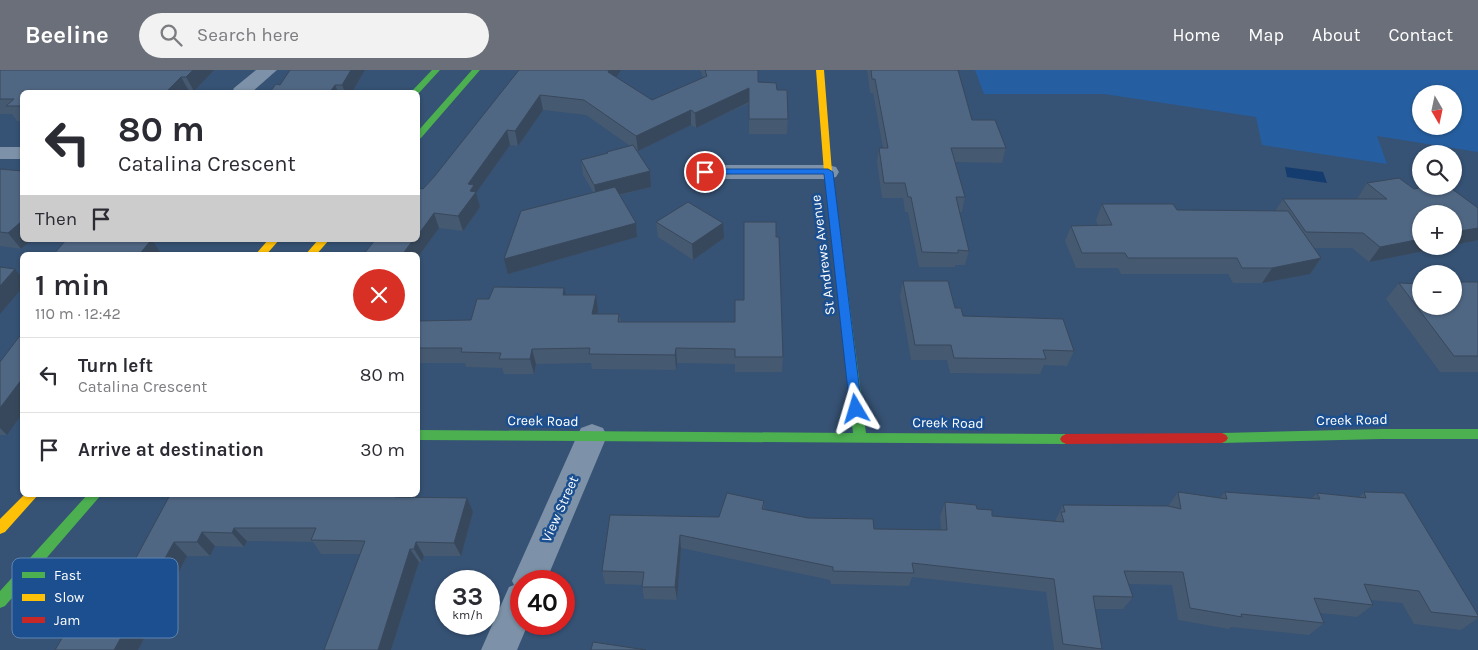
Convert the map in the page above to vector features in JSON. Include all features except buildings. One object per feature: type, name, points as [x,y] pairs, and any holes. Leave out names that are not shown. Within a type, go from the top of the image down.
[{"type":"street","points":[[243,90],[268,70]]},
{"type":"street","points":[[416,90],[436,70]]},
{"type":"street","points":[[420,134],[476,70]]},
{"type":"street","name":"St Andrews Avenue","points":[[820,70],[828,172],[860,436]]},
{"type":"street","points":[[0,154],[20,154]]},
{"type":"street","points":[[705,172],[828,172]]},
{"type":"street","points":[[263,252],[272,242]]},
{"type":"street","points":[[313,252],[322,242]]},
{"type":"street","name":"Creek Road","points":[[420,435],[860,436],[1145,440],[1372,434],[1478,434]]},
{"type":"street","name":"View Street","points":[[534,570],[592,436]]},
{"type":"street","points":[[0,528],[30,497]]},
{"type":"street","points":[[39,558],[93,497]]},
{"type":"street","points":[[0,601],[12,588]]},
{"type":"street","points":[[498,650],[510,623]]},
{"type":"shaded area","points":[[975,70],[1478,70],[1478,152],[1462,149],[1462,145],[1434,145],[1377,136],[1387,164],[1262,145],[1256,117],[1104,94],[984,94]]},
{"type":"shaded area","points":[[1285,167],[1323,172],[1327,183],[1287,177]]},
{"type":"traffic: fast","points":[[417,90],[436,70]]},
{"type":"traffic: fast","points":[[420,134],[476,70]]},
{"type":"traffic: fast","points":[[839,261],[860,437]]},
{"type":"traffic: fast","points":[[1222,438],[1478,434]]},
{"type":"traffic: fast","points":[[420,435],[1066,439]]},
{"type":"traffic: fast","points":[[39,558],[93,497]]},
{"type":"traffic: fast","points":[[0,601],[12,588]]},
{"type":"traffic: slow","points":[[820,70],[828,172],[839,261]]},
{"type":"traffic: slow","points":[[263,252],[272,242]]},
{"type":"traffic: slow","points":[[313,252],[322,242]]},
{"type":"traffic: slow","points":[[0,528],[30,497]]},
{"type":"traffic: jam","points":[[1066,439],[1222,438]]},
{"type":"route","points":[[705,172],[828,172],[856,409]]}]
